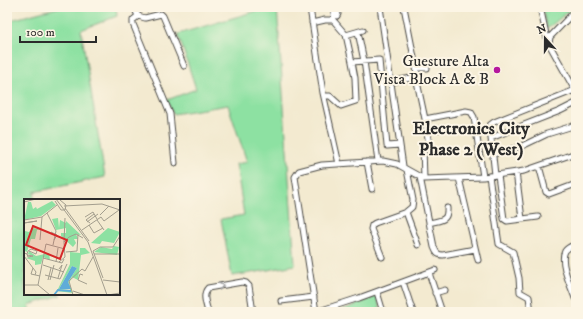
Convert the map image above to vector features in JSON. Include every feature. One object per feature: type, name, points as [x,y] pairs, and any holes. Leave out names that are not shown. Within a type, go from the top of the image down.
[{"type":"street","points":[[134,7],[138,16]]},
{"type":"street","points":[[324,96],[330,96],[341,106],[356,101],[356,78],[346,36],[333,20],[335,7]]},
{"type":"street","points":[[380,7],[400,145],[413,203],[412,207],[406,212],[375,222],[372,225],[371,229],[382,257]]},
{"type":"street","points":[[404,7],[417,68],[416,77],[426,119],[429,145],[423,147],[422,178],[434,247],[436,253],[440,255],[475,248]]},
{"type":"street","points":[[538,216],[507,221],[504,219],[489,127],[494,122],[575,91],[549,44],[540,7]]},
{"type":"street","points":[[310,8],[324,96],[339,164]]},
{"type":"street","points":[[549,44],[550,37],[576,10]]},
{"type":"street","points":[[138,16],[145,18],[161,14],[163,16],[184,66]]},
{"type":"street","points":[[138,16],[133,20],[133,24],[170,114],[175,163]]},
{"type":"street","points":[[312,23],[333,20]]},
{"type":"street","points":[[346,36],[361,31],[378,161]]},
{"type":"street","points":[[352,62],[379,60],[387,146],[400,145]]},
{"type":"street","points":[[417,68],[427,68]]},
{"type":"street","points":[[391,82],[416,77]]},
{"type":"street","points":[[491,138],[560,111],[576,103]]},
{"type":"street","points":[[426,119],[466,111],[471,112],[474,117],[483,177]]},
{"type":"street","points":[[493,154],[520,147],[547,134],[576,125]]},
{"type":"street","points":[[427,131],[446,128]]},
{"type":"street","points":[[435,270],[377,292],[316,312],[295,177],[299,171],[322,165],[383,160],[405,168],[422,178],[483,177],[516,172],[576,153]]},
{"type":"street","points":[[367,162],[372,189]]},
{"type":"street","points":[[538,166],[546,192],[549,194],[576,184]]},
{"type":"street","points":[[516,172],[522,219]]},
{"type":"street","points":[[489,176],[499,244],[513,252],[519,278],[520,292],[529,297],[531,312]]},
{"type":"street","points":[[459,178],[478,260]]},
{"type":"street","points":[[429,222],[447,218],[447,208]]},
{"type":"street","points":[[406,212],[418,245]]},
{"type":"street","points":[[575,298],[565,270],[563,259],[564,252],[576,244]]},
{"type":"street","points":[[429,272],[442,312]]},
{"type":"street","points":[[208,312],[204,294],[208,288],[242,282],[249,286],[253,312]]},
{"type":"street","points":[[403,282],[413,312]]},
{"type":"street","points":[[436,293],[445,290]]},
{"type":"street","points":[[377,292],[383,312]]},
{"type":"street","points":[[281,301],[314,297]]},
{"type":"green space","points":[[60,7],[116,7],[117,16],[81,30],[105,177],[34,192],[35,199],[24,199],[24,295],[61,295],[29,305],[30,312],[7,312],[7,21]]},
{"type":"green space","points":[[270,7],[277,7],[295,265],[232,276],[221,219],[244,215],[236,164],[247,162],[228,105],[173,114],[167,100],[196,89],[178,34]]},
{"type":"green space","points":[[542,7],[573,7],[547,29]]},
{"type":"green space","points":[[377,296],[381,312],[338,312]]},
{"type":"green space","points":[[59,307],[61,312],[37,312]]},
{"type":"place","name":"Guesture Alta Vista Block A & B","points":[[497,70]]},
{"type":"district","name":"Electronics City Phase 2 (West)","points":[[471,139]]}]
